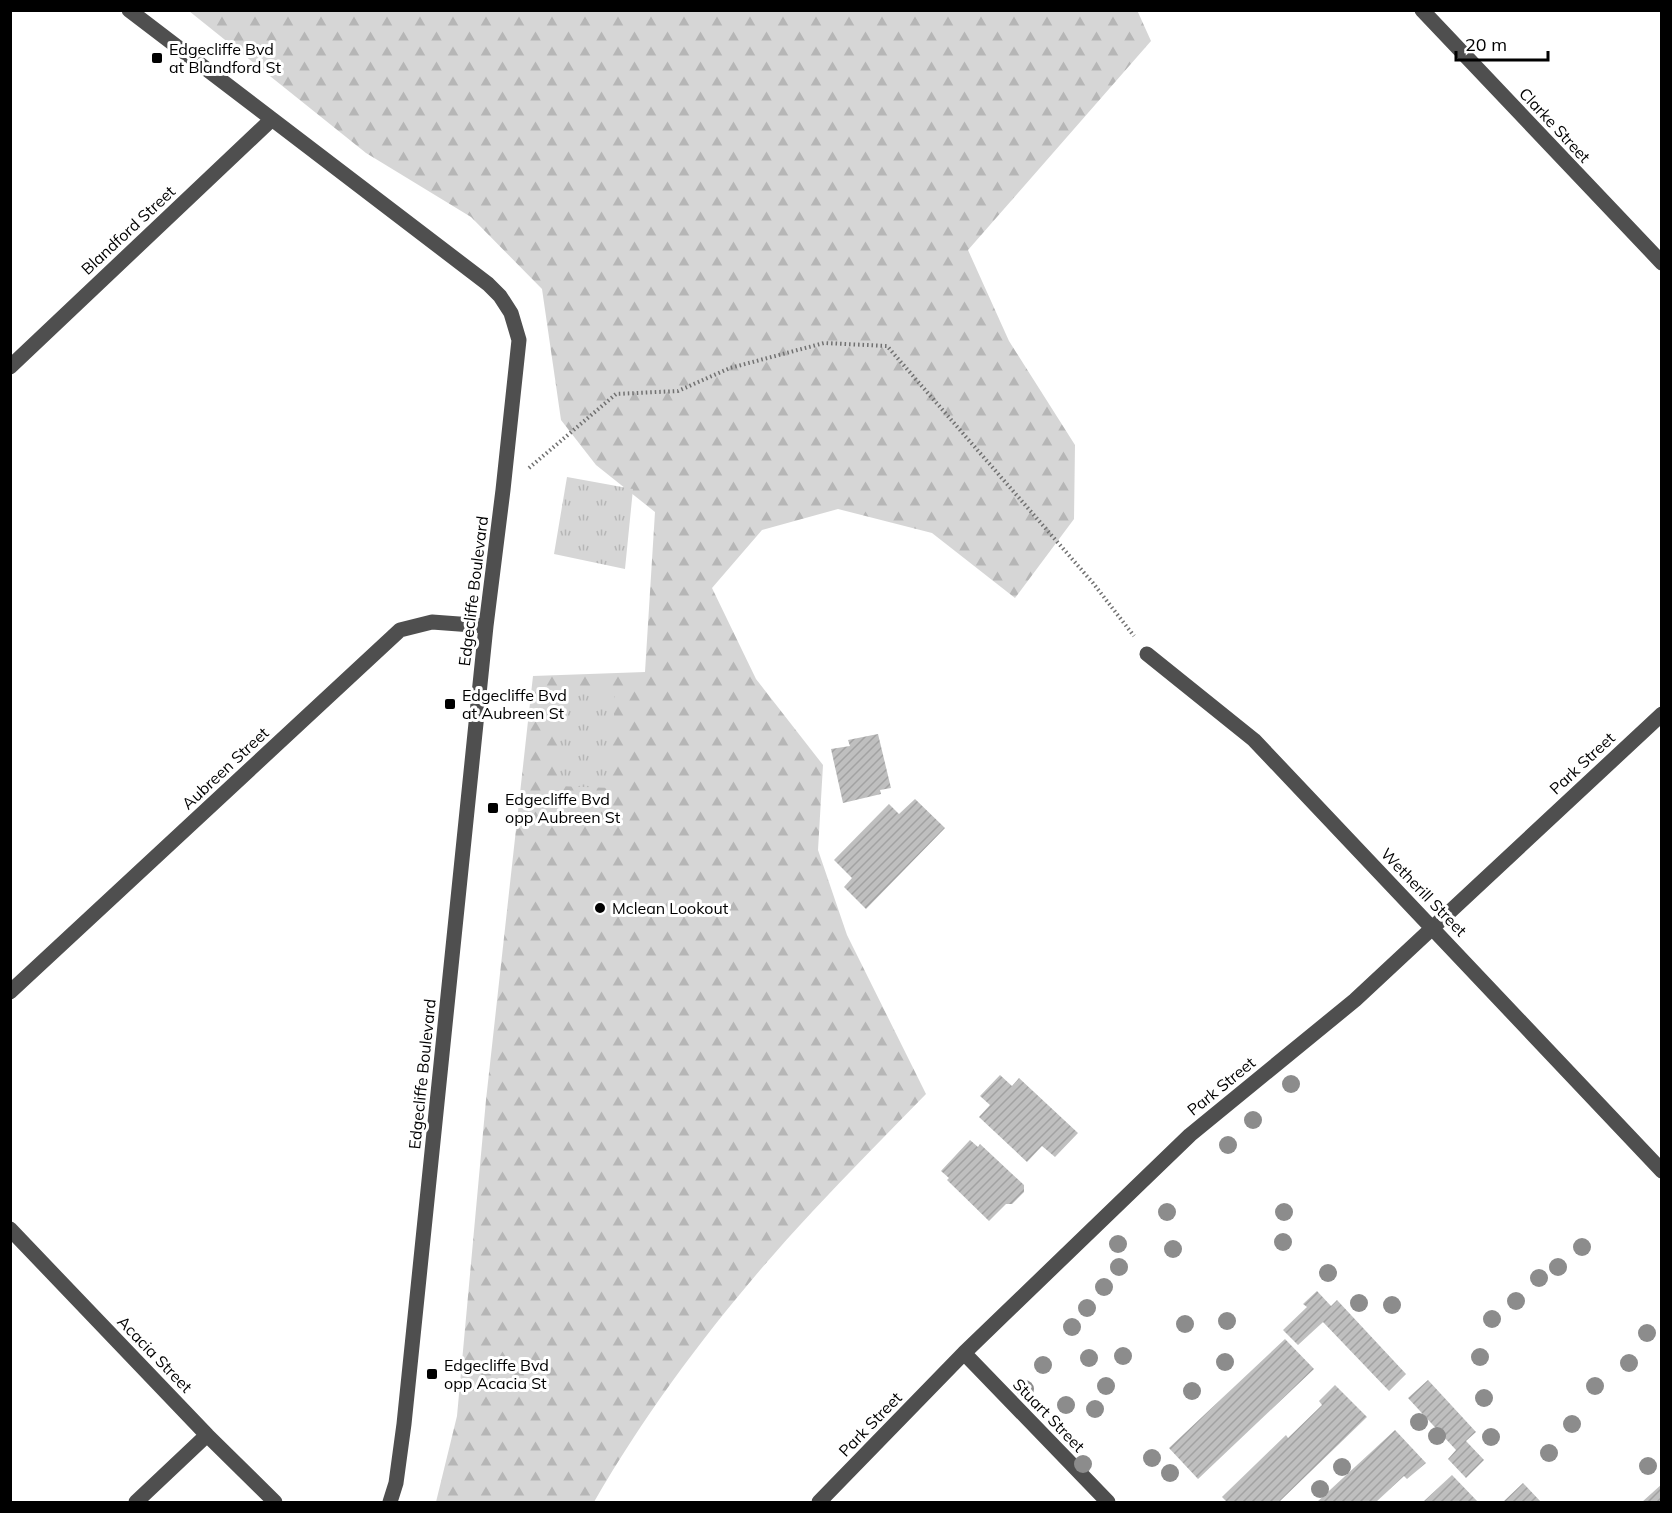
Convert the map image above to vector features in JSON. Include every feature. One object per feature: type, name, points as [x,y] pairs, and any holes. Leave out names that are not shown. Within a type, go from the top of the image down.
[{"type":"street","name":"Edgecliffe Boulevard","points":[[129,10],[270,120],[469,269],[500,296],[511,313],[519,340],[486,626],[404,1424],[396,1483],[390,1503]]},
{"type":"street","name":"Clarke Street","points":[[1422,10],[1662,263]]},
{"type":"street","name":"Blandford Street","points":[[10,367],[270,120]]},
{"type":"street","name":"Aubreen Street","points":[[10,992],[400,630],[432,622],[486,626]]},
{"type":"street","name":"Wetherill Street","points":[[1147,654],[1254,740],[1662,1171]]},
{"type":"street","name":"Park Street","points":[[819,1503],[964,1353],[1190,1135],[1354,1000],[1662,714]]},
{"type":"street","name":"Acacia Street","points":[[10,1228],[275,1503]]},
{"type":"street","name":"Stuart Street","points":[[964,1353],[1108,1503]]},
{"type":"street","points":[[136,1503],[207,1435]]},
{"type":"path","points":[[503,490],[616,394],[678,391],[730,368],[824,343],[887,346],[1093,583],[1147,654]]},
{"type":"green space","points":[[1137,10],[1151,41],[968,250],[1009,341],[1075,445],[1074,519],[1015,598],[932,533],[838,509],[762,530],[712,588],[756,679],[823,765],[818,850],[847,935],[926,1094],[812,1212],[723,1315],[642,1425],[594,1502],[436,1502],[457,1416],[486,1100],[533,676],[645,672],[655,512],[596,465],[561,420],[542,289],[471,217],[366,153],[189,11]]},
{"type":"green space","points":[[567,477],[633,489],[625,569],[554,554]]},
{"type":"green space","points":[[562,687],[615,689],[611,788],[557,786]]},
{"type":"building","points":[[878,734],[891,788],[880,790],[881,794],[843,803],[831,749],[850,746],[848,740]]},
{"type":"building","points":[[915,799],[945,828],[866,909],[844,887],[852,878],[834,860],[889,804],[899,814]]},
{"type":"building","points":[[1000,1075],[1012,1086],[1019,1078],[1078,1133],[1055,1157],[1042,1146],[1027,1162],[979,1117],[990,1105],[980,1096]]},
{"type":"building","points":[[970,1140],[978,1147],[980,1144],[1024,1185],[1024,1192],[1012,1204],[1006,1204],[989,1221],[947,1180],[949,1178],[941,1171]]},
{"type":"building","points":[[1317,1291],[1331,1306],[1337,1300],[1406,1374],[1389,1391],[1323,1322],[1298,1345],[1283,1330],[1307,1307],[1303,1304]]},
{"type":"building","points":[[1285,1339],[1314,1369],[1198,1479],[1169,1448]]},
{"type":"building","points":[[1428,1380],[1476,1432],[1466,1441],[1484,1460],[1466,1478],[1448,1459],[1456,1450],[1408,1398]]},
{"type":"building","points":[[1335,1385],[1367,1417],[1279,1502],[1227,1502],[1222,1497],[1286,1435],[1288,1438],[1322,1405],[1319,1401]]},
{"type":"building","points":[[1395,1430],[1426,1463],[1407,1479],[1404,1476],[1376,1502],[1317,1502]]},
{"type":"building","points":[[1452,1475],[1478,1502],[1423,1502]]},
{"type":"building","points":[[1523,1483],[1541,1502],[1503,1502]]},
{"type":"building","points":[[1662,1484],[1662,1502],[1642,1502]]},
{"type":"place","name":"Edgecliffe Bvd at Blandford St","points":[[157,58]]},
{"type":"place","name":"Edgecliffe Bvd at Aubreen St","points":[[450,704]]},
{"type":"place","name":"Edgecliffe Bvd opp Aubreen St","points":[[493,808]]},
{"type":"place","name":"Mclean Lookout","points":[[600,908]]},
{"type":"place","name":"Edgecliffe Bvd opp Acacia St","points":[[432,1374]]}]
